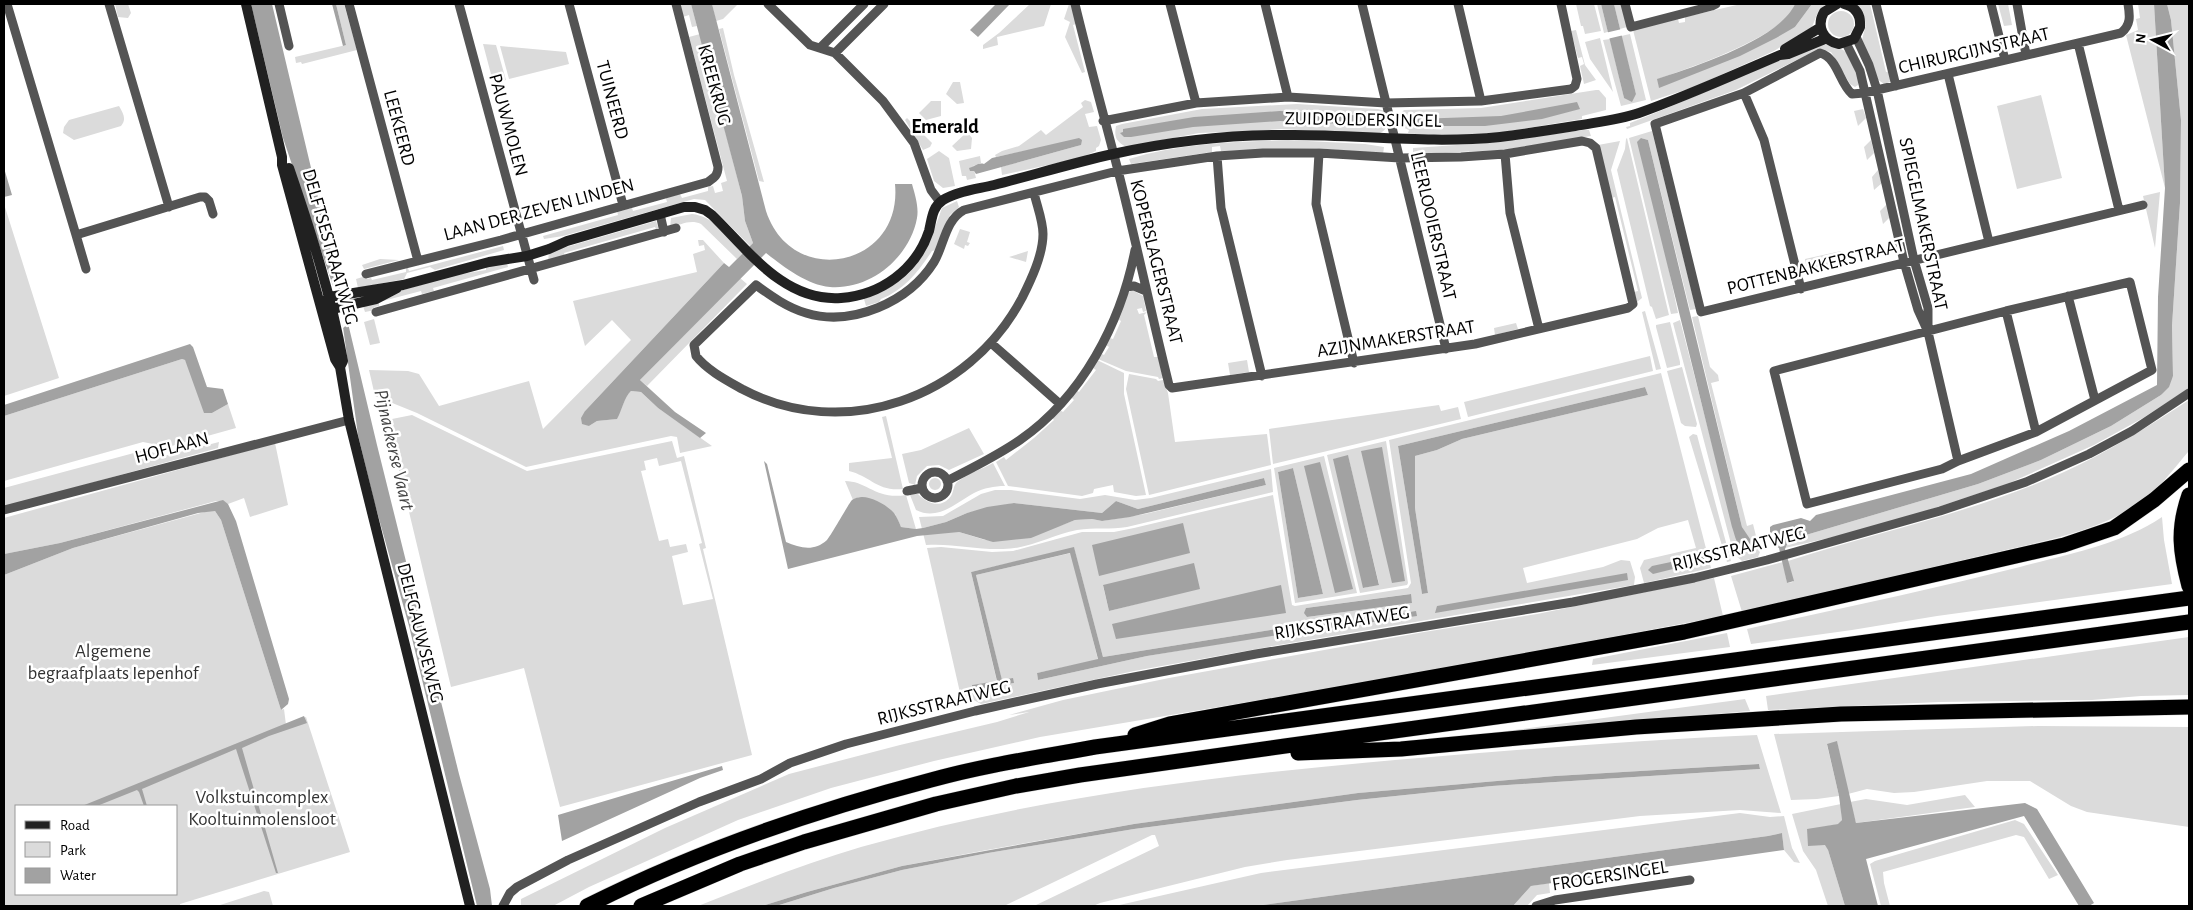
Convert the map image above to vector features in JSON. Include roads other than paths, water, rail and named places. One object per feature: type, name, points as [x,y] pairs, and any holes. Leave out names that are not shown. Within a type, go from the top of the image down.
[{"type":"highway","points":[[1095,747],[1170,724],[1642,641],[2064,545],[2108,530],[2126,520],[2154,500],[2189,470]]},
{"type":"highway","points":[[2189,495],[2182,520],[2180,538],[2189,586]]},
{"type":"highway","points":[[587,906],[633,883],[723,845],[799,818],[932,779],[1095,747],[2189,598]]},
{"type":"highway","points":[[641,906],[740,864],[804,842],[936,804],[1016,786],[2189,622]]},
{"type":"highway","points":[[1224,756],[1401,749],[1636,727],[1841,714],[2189,707]]},
{"type":"street","points":[[7,4],[86,269]]},
{"type":"street","points":[[109,4],[169,207]]},
{"type":"street","name":"DELFTSESTRAATWEG","points":[[246,4],[282,157],[284,173],[321,306],[337,350]]},
{"type":"street","points":[[279,4],[289,46]]},
{"type":"street","name":"LEEKEERD","points":[[349,4],[418,261]]},
{"type":"street","name":"PAUWMOLEN","points":[[458,4],[534,280]]},
{"type":"street","name":"TUINEERD","points":[[569,4],[623,205]]},
{"type":"street","name":"KREEKRUG","points":[[676,4],[718,167],[718,174]]},
{"type":"street","points":[[768,4],[810,45],[835,53],[883,101],[906,130],[921,157],[931,190],[940,202]]},
{"type":"street","points":[[820,48],[864,4]]},
{"type":"street","points":[[835,53],[884,4]]},
{"type":"street","name":"KOPERSLAGERSTRAAT","points":[[1075,4],[1167,378]]},
{"type":"street","points":[[1170,4],[1196,103]]},
{"type":"street","points":[[1265,4],[1288,97]]},
{"type":"street","name":"LEERLOOIERSTRAAT","points":[[1362,4],[1446,349]]},
{"type":"street","points":[[1458,4],[1481,101]]},
{"type":"street","name":"ZUIDPOLDERSINGEL","points":[[1103,121],[1196,103],[1288,97],[1386,103],[1481,101],[1559,92],[1575,86],[1577,79],[1561,4]]},
{"type":"street","points":[[1625,4],[1631,27],[1716,4]]},
{"type":"street","points":[[1837,4],[1824,12],[1821,28],[1827,38],[1836,43],[1851,40],[1860,27],[1860,20],[1856,10],[1848,4]]},
{"type":"street","points":[[1876,4],[1896,86]]},
{"type":"street","points":[[1992,4],[2005,60]]},
{"type":"street","points":[[2017,4],[2026,55]]},
{"type":"street","name":"CHIRURGIJNSTRAAT","points":[[1877,90],[2121,33],[2127,28],[2130,20],[2128,4]]},
{"type":"street","name":"ZUIDPOLDERSINGEL","points":[[1780,55],[1785,49],[1821,28]]},
{"type":"street","name":"ZUIDPOLDERSINGEL","points":[[940,202],[961,193],[1113,154],[1250,135],[1297,135],[1396,140],[1499,137],[1622,118],[1714,84],[1780,55],[1788,54],[1827,38]]},
{"type":"street","name":"SPIEGELMAKERSTRAAT","points":[[1851,40],[1869,65],[1877,90],[1914,260],[1928,308],[1928,332]]},
{"type":"street","name":"SPIEGELMAKERSTRAAT","points":[[1851,40],[1860,71],[1904,262],[1918,310],[1928,332]]},
{"type":"street","points":[[2078,43],[2119,210]]},
{"type":"street","points":[[1801,289],[1764,140],[1744,93],[1820,53],[1832,60],[1845,88],[1852,94],[1877,90]]},
{"type":"street","points":[[1948,74],[1989,242]]},
{"type":"street","name":"POTTENBAKKERSTRAAT","points":[[1744,93],[1655,124],[1701,312],[2144,205]]},
{"type":"street","name":"ZUIDPOLDERSINGEL","points":[[991,343],[954,377],[931,390],[910,398],[868,409],[844,412],[821,411],[782,405],[756,396],[733,384],[699,360],[694,352],[694,345],[756,285],[794,309],[822,317],[841,317],[877,308],[910,289],[926,273],[941,250],[954,218],[964,210],[1117,170],[1217,156],[1263,153],[1319,153],[1400,158],[1505,154],[1582,141],[1590,143],[1596,148],[1633,304]]},
{"type":"street","points":[[1319,153],[1316,204],[1354,362]]},
{"type":"street","points":[[1505,154],[1510,213],[1539,330]]},
{"type":"street","points":[[1217,156],[1222,208],[1262,376]]},
{"type":"street","name":"DELFTSESTRAATWEG","points":[[282,157],[287,163],[336,296],[339,308],[337,350]]},
{"type":"street","name":"LAAN DER ZEVEN LINDEN","points":[[366,274],[708,182],[718,174]]},
{"type":"street","points":[[1034,193],[1043,234],[1040,254],[1010,320],[991,343],[1060,404]]},
{"type":"street","points":[[76,235],[205,197],[209,200],[213,214]]},
{"type":"street","name":"LAAN DER ZEVEN LINDEN","points":[[336,296],[402,285],[489,262],[504,254],[526,252],[547,243],[567,241],[684,207],[695,207],[705,210],[762,265],[787,286],[810,295],[838,298],[871,292],[898,276],[912,262],[922,248],[933,212],[940,202]]},
{"type":"street","points":[[660,214],[664,232]]},
{"type":"street","points":[[376,312],[676,228]]},
{"type":"street","points":[[947,481],[992,458],[1022,439],[1060,404],[1083,375],[1106,337],[1126,287],[1136,247]]},
{"type":"street","points":[[2130,282],[2152,370],[2036,432],[1958,461],[1942,469],[1807,504],[1774,371],[2006,311],[2130,282]]},
{"type":"street","name":"LAAN DER ZEVEN LINDEN","points":[[321,306],[339,308],[376,299],[402,285]]},
{"type":"street","points":[[1126,287],[1134,286],[1146,291]]},
{"type":"street","points":[[321,306],[336,296]]},
{"type":"street","points":[[2068,296],[2095,400]]},
{"type":"street","name":"AZIJNMAKERSTRAAT","points":[[1167,378],[1169,385],[1176,388],[1446,349],[1539,330],[1628,308],[1633,304]]},
{"type":"street","points":[[2006,311],[2036,432]]},
{"type":"street","points":[[1928,332],[1958,461]]},
{"type":"street","name":"DELFGAUWSEWEG","points":[[337,350],[348,420],[468,906]]},
{"type":"street","name":"RIJKSSTRAATWEG","points":[[504,903],[517,887],[568,860],[699,802],[761,779],[790,762],[846,744],[975,711],[1097,684],[1256,654],[1573,602],[1712,574],[1784,556],[1940,511],[2033,479],[2089,454],[2132,431],[2189,393]]},
{"type":"street","name":"HOFLAAN","points":[[4,510],[348,420]]},
{"type":"street","points":[[931,473],[939,473],[947,481],[947,490],[936,498],[928,496],[922,488],[923,480],[931,473]]},
{"type":"street","points":[[908,491],[922,488]]},
{"type":"street","name":"FROGERSINGEL","points":[[1537,906],[1555,900],[1690,880]]},
{"type":"water","points":[[251,4],[272,4],[377,445],[459,774],[490,889],[492,906],[477,906],[409,626],[374,501],[358,435],[343,327],[333,286],[283,138]]},
{"type":"water","points":[[332,4],[336,4],[346,45],[343,46]]},
{"type":"water","points":[[691,4],[712,4],[766,211],[779,236],[798,252],[820,259],[843,258],[865,250],[882,234],[893,212],[895,184],[912,184],[917,205],[917,218],[906,246],[897,258],[874,277],[860,283],[845,286],[821,286],[804,279],[766,253],[640,380],[675,412],[706,433],[700,438],[658,408],[641,392],[631,391],[617,419],[597,421],[589,426],[582,424],[581,418],[585,411],[724,263],[729,267],[753,243],[745,221],[742,196]]},
{"type":"water","points":[[996,4],[1010,4],[978,37],[970,30]]},
{"type":"water","points":[[1601,4],[1614,4],[1636,94],[1632,102],[1624,98]]},
{"type":"water","points":[[1795,4],[1812,4],[1795,27],[1740,56],[1659,88],[1657,79],[1734,50],[1772,29],[1786,17]]},
{"type":"water","points":[[2154,4],[2167,4],[2171,20],[2181,120],[2180,203],[2172,326],[2173,376],[2169,387],[2161,395],[2111,426],[2041,460],[1978,484],[1789,540],[1785,549],[1794,581],[1787,583],[1779,548],[1770,539],[1770,527],[1773,525],[1801,518],[1810,521],[1816,515],[1971,474],[2069,431],[2157,385],[2158,297],[2165,188]]},
{"type":"water","points":[[1577,102],[1580,109],[1542,119],[1485,126],[1418,126],[1416,119],[1501,116]]},
{"type":"water","points":[[1280,111],[1368,116],[1370,123],[1368,125],[1280,121],[1193,127],[1131,137],[1124,137],[1120,133],[1123,132],[1123,129],[1194,117]]},
{"type":"water","points":[[1079,138],[1082,140],[1081,145],[976,174],[974,171],[970,171],[969,168],[978,164],[984,164],[992,158]]},
{"type":"water","points":[[1641,138],[1648,140],[1742,527],[1750,539],[1750,550],[1739,545],[1732,527],[1637,142]]},
{"type":"water","points":[[4,168],[12,195],[4,197]]},
{"type":"water","points":[[190,344],[193,347],[207,387],[223,389],[228,404],[212,413],[204,413],[185,360],[182,359],[4,416],[4,405]]},
{"type":"water","points":[[1645,387],[1648,395],[1462,439],[1437,450],[1415,456],[1415,508],[1428,593],[1422,594],[1398,446]]},
{"type":"water","points":[[1382,447],[1405,581],[1392,583],[1361,451]]},
{"type":"water","points":[[1348,455],[1379,585],[1363,588],[1333,459]]},
{"type":"water","points":[[764,461],[767,464],[786,542],[807,548],[822,544],[827,540],[850,502],[862,497],[886,506],[894,513],[901,527],[916,529],[946,522],[987,507],[1014,503],[1102,513],[1116,501],[1138,509],[1264,478],[1266,485],[1130,517],[1102,521],[1092,519],[1075,520],[1031,538],[993,542],[959,532],[917,536],[788,569]]},
{"type":"water","points":[[1320,462],[1353,589],[1335,593],[1304,466]]},
{"type":"water","points":[[1293,468],[1323,594],[1298,598],[1278,472]]},
{"type":"water","points":[[223,500],[228,504],[236,521],[289,699],[288,704],[281,710],[221,520],[215,511],[198,513],[73,548],[4,575],[4,554],[60,543]]},
{"type":"water","points":[[1183,523],[1190,553],[1099,576],[1092,545]]},
{"type":"water","points":[[1074,547],[1103,657],[1289,627],[1290,633],[1147,656],[1038,680],[1037,673],[1098,659],[1070,553],[976,575],[1002,680],[1013,678],[1014,683],[972,690],[972,685],[997,681],[971,572]]},
{"type":"water","points":[[1704,555],[1705,561],[1653,574],[1648,570],[1652,566]]},
{"type":"water","points":[[1194,563],[1200,589],[1109,611],[1103,585]]},
{"type":"water","points":[[1627,573],[1628,580],[1435,613],[1437,606]]},
{"type":"water","points":[[1281,585],[1286,613],[1116,639],[1112,624]]},
{"type":"water","points":[[1411,594],[1412,603],[1307,617],[1304,613],[1306,608]]},
{"type":"water","points":[[1416,611],[1417,616],[1309,631],[1308,626]]},
{"type":"water","points":[[304,716],[307,723],[269,736],[242,748],[278,873],[276,873],[236,749],[142,789],[147,805],[144,805],[137,790],[100,805],[84,805]]},
{"type":"water","points":[[1837,741],[1856,823],[2025,803],[2037,809],[2094,903],[2089,906],[2079,906],[2024,816],[1866,859],[1878,906],[1845,906],[1828,850],[1825,845],[1808,846],[1807,829],[1838,824],[1842,820],[1839,796],[1827,744]]},
{"type":"water","points":[[1759,764],[1760,769],[1492,786],[1357,800],[1134,829],[988,853],[902,870],[776,906],[762,906],[902,866],[1134,824],[1358,793],[1555,776]]},
{"type":"water","points":[[722,766],[723,770],[700,778],[562,841],[558,815]]},
{"type":"water","points":[[1782,833],[1784,850],[1531,886],[1513,906],[1256,906],[1768,836]]},
{"type":"district","name":"Emerald","points":[[945,127]]},
{"type":"water label","name":"Pijnackerse Vaart","points":[[394,450]]},
{"type":"park label","name":"Algemene begraafplaats Iepenhof","points":[[113,662]]},
{"type":"park label","name":"Volkstuincomplex Kooltuinmolensloot","points":[[262,808]]}]
